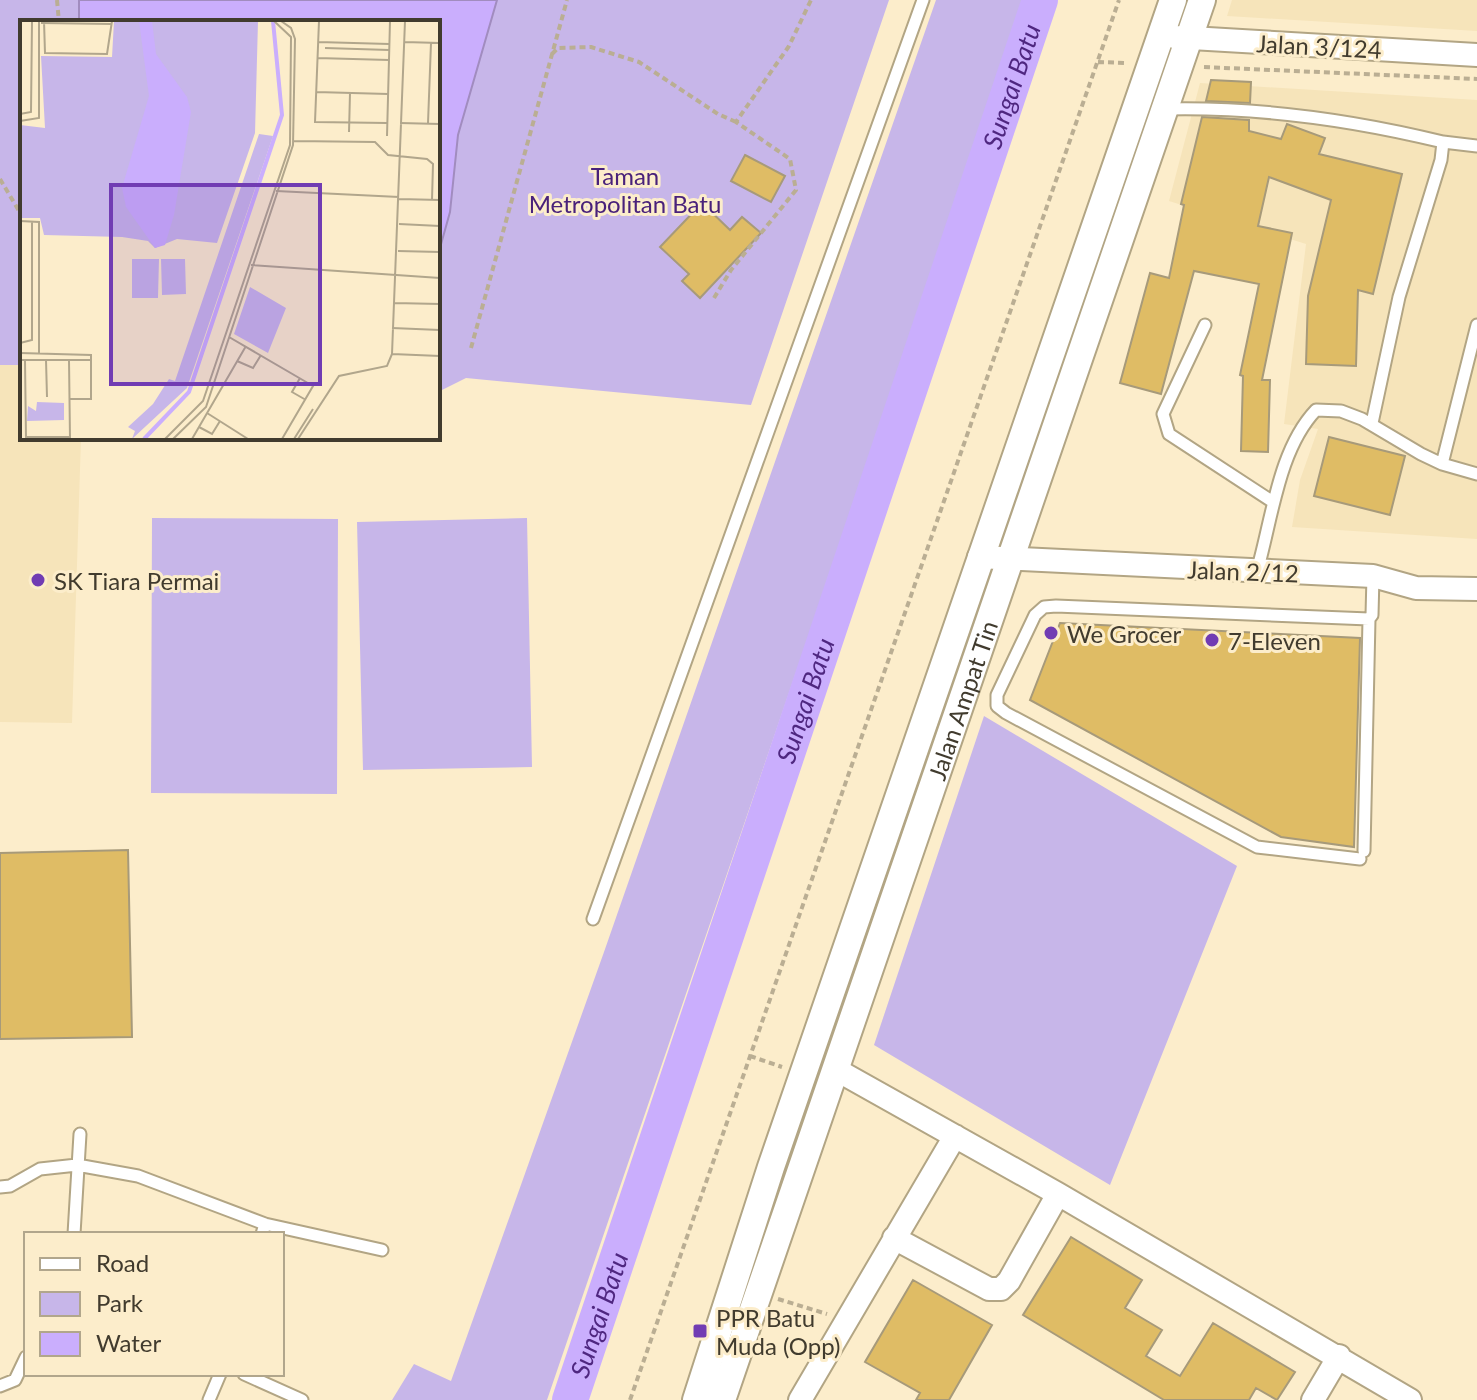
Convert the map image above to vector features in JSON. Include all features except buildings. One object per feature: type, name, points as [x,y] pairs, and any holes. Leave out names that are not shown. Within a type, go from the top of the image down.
[{"type":"street","name":"Jalan Ampat Tin","points":[[696,1400],[771,1167],[1173,0]]},
{"type":"street","name":"Jalan Ampat Tin","points":[[722,1400],[1202,0]]},
{"type":"street","name":"Jalan 3/124","points":[[1161,36],[1477,55]]},
{"type":"street","name":"Jalan 2/12","points":[[979,557],[1373,576],[1416,588],[1477,589]]},
{"type":"street","points":[[771,1167],[812,1082],[821,1072],[835,1069],[1058,1194],[1410,1400]]},
{"type":"street","points":[[800,1400],[955,1136]]},
{"type":"street","points":[[894,1238],[989,1289],[1001,1289],[1009,1281],[1058,1194]]},
{"type":"street","points":[[1313,1400],[1339,1356]]},
{"type":"lane","points":[[593,919],[923,0]]},
{"type":"lane","points":[[1165,109],[1314,117],[1380,126],[1443,142],[1477,146]]},
{"type":"lane","points":[[1372,423],[1399,297],[1441,160],[1443,142]]},
{"type":"lane","points":[[1205,325],[1163,414],[1165,427],[1169,434],[1273,502]]},
{"type":"lane","points":[[1442,464],[1477,325]]},
{"type":"lane","points":[[1257,571],[1273,502],[1301,426],[1316,410],[1341,411],[1372,423],[1442,464],[1477,474]]},
{"type":"lane","points":[[1369,619],[1044,607],[1035,615],[997,695],[997,706],[1257,847],[1361,854],[1373,576]]},
{"type":"lane","points":[[74,1232],[80,1134]]},
{"type":"lane","points":[[0,1187],[10,1186],[40,1169],[77,1165],[138,1176],[264,1229]]},
{"type":"lane","points":[[284,1233],[382,1250]]},
{"type":"lane","points":[[0,1386],[15,1380],[24,1361]]},
{"type":"lane","points":[[209,1400],[219,1376]]},
{"type":"lane","points":[[248,1376],[302,1400]]},
{"type":"path","points":[[57,0],[59,20]]},
{"type":"path","points":[[471,348],[567,0]]},
{"type":"path","points":[[736,122],[789,46],[811,0]]},
{"type":"path","points":[[630,1400],[1119,0]]},
{"type":"path","points":[[551,55],[558,48],[591,47],[639,62],[790,159],[796,190],[731,270],[714,298]]},
{"type":"path","points":[[1196,66],[1477,79]]},
{"type":"path","points":[[0,179],[20,213]]},
{"type":"path","points":[[750,1056],[783,1067]]},
{"type":"path","points":[[775,1299],[846,1320]]},
{"type":"shaded area","points":[[1232,0],[1477,0],[1477,31],[1227,16]]},
{"type":"shaded area","points":[[1200,83],[1477,100],[1477,539],[1292,527],[1300,480],[1318,429],[1284,424],[1306,244],[1169,201]]},
{"type":"shaded area","name":"SK Tiara Permai","points":[[0,365],[20,365],[20,440],[81,440],[72,723],[0,722]]},
{"type":"green space","name":"Taman Metropolitan Batu","points":[[0,0],[889,0],[751,405],[466,378],[440,391],[440,20],[20,20],[20,365],[0,365]]},
{"type":"green space","points":[[936,0],[1026,0],[547,1400],[392,1400],[414,1364],[451,1381]]},
{"type":"green space","points":[[152,518],[338,519],[337,794],[151,793]]},
{"type":"green space","points":[[527,518],[532,767],[363,770],[357,522]]},
{"type":"green space","points":[[984,716],[1237,866],[1110,1185],[874,1045]]},
{"type":"water","points":[[79,0],[497,0],[458,135],[450,212],[440,248],[440,20],[79,20]]},
{"type":"waterway","name":"Sungai Batu","points":[[570,1400],[1040,0]]},
{"type":"place","name":"SK Tiara Permai","points":[[38,580]]},
{"type":"place","name":"We Grocer","points":[[1051,633]]},
{"type":"place","name":"7-Eleven","points":[[1212,640]]},
{"type":"place","name":"PPR Batu Muda (Opp)","points":[[700,1331]]}]
